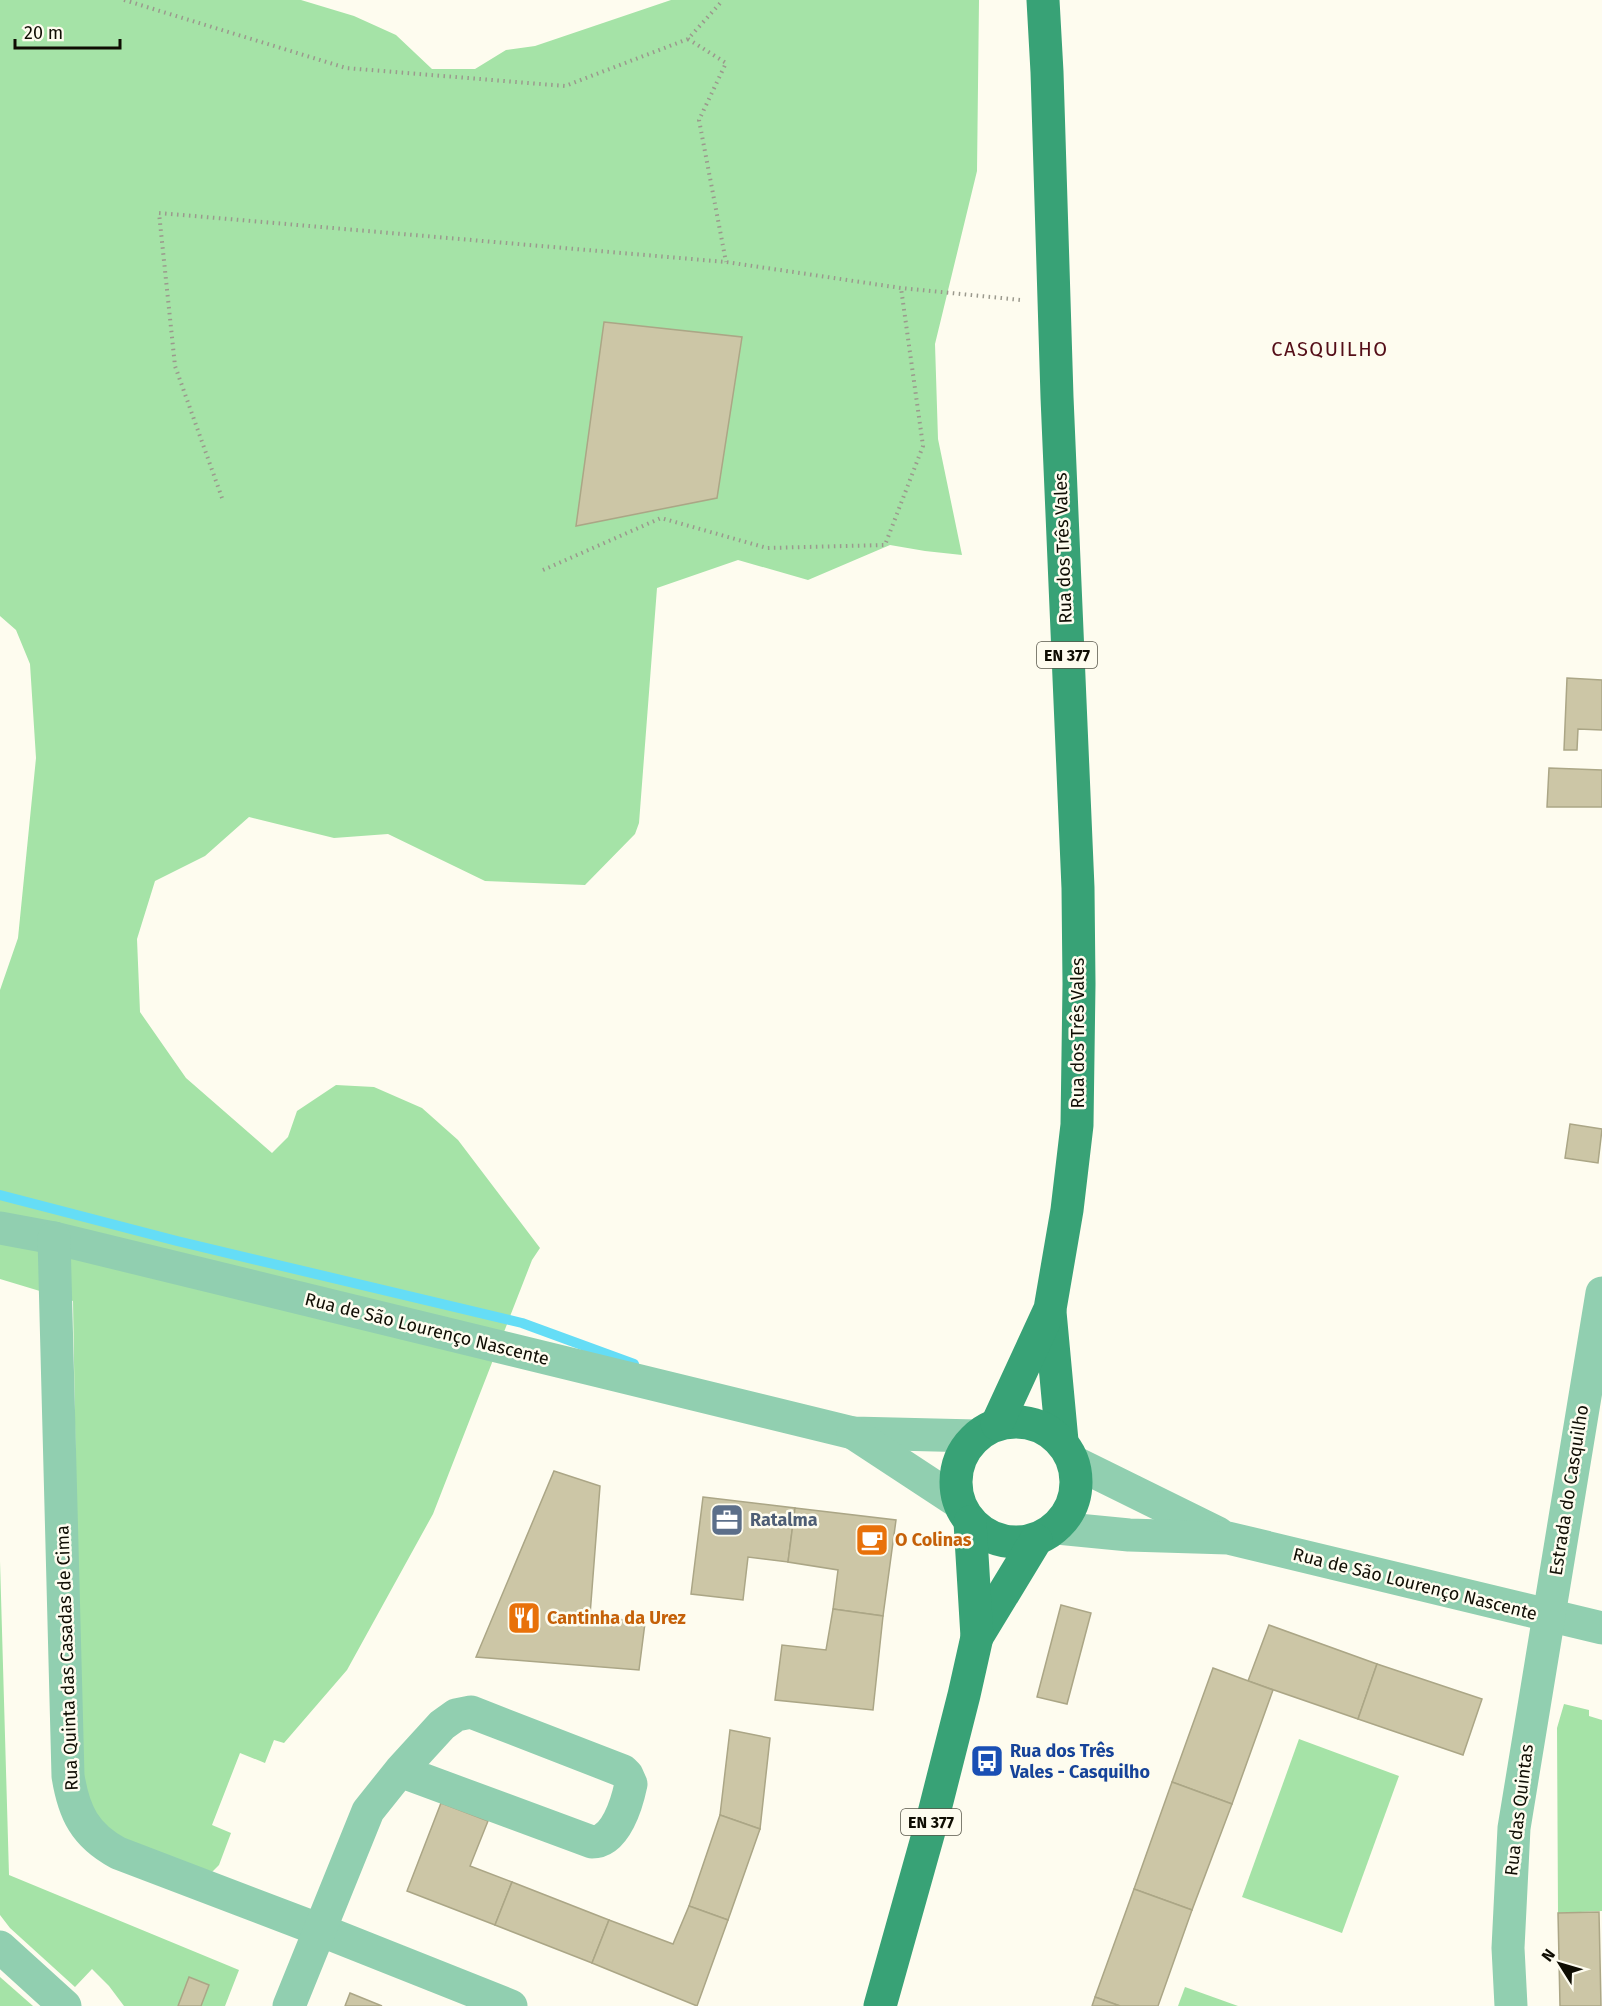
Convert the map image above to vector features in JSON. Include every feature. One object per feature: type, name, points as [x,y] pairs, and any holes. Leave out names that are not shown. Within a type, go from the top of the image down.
[{"type":"main road","name":"Rua dos Três Vales","points":[[977,1637],[1046,1534],[1071,1509],[1077,1485],[1068,1451],[1050,1309],[1067,1210],[1077,1125],[1079,984],[1078,888],[1057,409],[1043,0]]},
{"type":"main road","name":"Rua dos Três Vales","points":[[880,2006],[933,1817],[977,1637],[964,1512],[956,1478],[961,1455],[986,1430],[1050,1309]]},
{"type":"main road","points":[[986,1430],[1020,1420],[1044,1426],[1068,1451]]},
{"type":"main road","points":[[964,1512],[989,1537],[1012,1543],[1046,1534]]},
{"type":"street","name":"Rua de São Lourenço Nascente","points":[[0,1228],[54,1238],[853,1433],[986,1430]]},
{"type":"street","name":"Rua Quinta das Casadas de Cima","points":[[54,1238],[68,1776],[75,1808],[88,1830],[101,1843],[118,1853],[511,2006]]},
{"type":"street","name":"Estrada do Casquilho","points":[[1549,1616],[1602,1293]]},
{"type":"street","name":"Rua de São Lourenço Nascente","points":[[853,1433],[964,1512]]},
{"type":"street","name":"Rua de São Lourenço Nascente","points":[[1068,1451],[1228,1538]]},
{"type":"street","name":"Rua de São Lourenço Nascente","points":[[1046,1534],[1228,1538],[1602,1629]]},
{"type":"street","name":"Rua das Quintas","points":[[1511,2006],[1508,1948],[1514,1828],[1549,1616]]},
{"type":"street","points":[[289,2006],[364,1820],[400,1771],[449,1719],[471,1712],[623,1771],[631,1784],[615,1828],[607,1838],[592,1842],[400,1771]]},
{"type":"street","points":[[0,1947],[65,2006]]},
{"type":"path","points":[[124,0],[346,68],[565,86],[687,39],[723,0]]},
{"type":"path","points":[[687,39],[726,63],[699,120],[726,262]]},
{"type":"path","points":[[222,498],[175,366],[159,213],[726,262],[901,288],[1054,304]]},
{"type":"path","points":[[543,570],[661,518],[767,548],[885,545],[923,446],[901,288]]},
{"type":"green space","points":[[0,0],[301,0],[354,16],[396,35],[432,69],[475,69],[506,50],[535,46],[671,0],[979,0],[977,171],[935,344],[938,439],[962,555],[890,545],[808,580],[738,560],[657,588],[639,823],[635,834],[585,885],[485,881],[388,834],[334,838],[249,817],[205,856],[155,881],[137,939],[140,1012],[186,1078],[272,1153],[288,1137],[297,1111],[336,1085],[374,1087],[422,1108],[458,1140],[540,1248],[532,1260],[433,1514],[347,1670],[284,1743],[274,1740],[265,1763],[240,1753],[212,1825],[231,1833],[219,1865],[205,1879],[105,1837],[81,1786],[73,1301],[0,1279],[0,990],[18,938],[36,758],[30,664],[16,630],[0,616]]},
{"type":"green space","points":[[0,1561],[9,1875],[239,1970],[225,2006],[124,2006],[92,1969],[75,1987],[10,1928],[0,1915]]},
{"type":"green space","points":[[1564,1704],[1589,1710],[1589,1716],[1602,1720],[1602,1911],[1558,1913],[1557,1728]]},
{"type":"green space","points":[[1299,1739],[1399,1776],[1342,1933],[1242,1897]]},
{"type":"green space","points":[[0,1977],[33,2006],[0,2006]]},
{"type":"green space","points":[[1185,1987],[1238,2006],[1178,2006]]},
{"type":"building","points":[[604,322],[742,337],[717,498],[576,526]]},
{"type":"building","points":[[1567,678],[1602,680],[1602,730],[1578,729],[1577,750],[1564,750]]},
{"type":"building","points":[[1549,768],[1602,770],[1602,807],[1547,807]]},
{"type":"building","points":[[1570,1124],[1602,1129],[1598,1163],[1565,1158]]},
{"type":"building","points":[[554,1471],[600,1486],[590,1615],[645,1623],[639,1670],[476,1657]]},
{"type":"building","points":[[703,1497],[795,1508],[788,1562],[748,1557],[743,1600],[691,1594]]},
{"type":"building","points":[[795,1508],[896,1520],[883,1616],[833,1609],[838,1570],[788,1562]]},
{"type":"building","points":[[1061,1605],[1091,1613],[1067,1704],[1037,1697]]},
{"type":"building","points":[[833,1609],[883,1616],[873,1710],[775,1700],[782,1645],[826,1650]]},
{"type":"building","points":[[1269,1625],[1377,1664],[1358,1719],[1248,1681]]},
{"type":"building","points":[[1377,1664],[1482,1699],[1463,1755],[1358,1719]]},
{"type":"building","points":[[1213,1668],[1273,1690],[1232,1804],[1172,1782]]},
{"type":"building","points":[[730,1730],[770,1738],[760,1829],[720,1815]]},
{"type":"building","points":[[1172,1782],[1232,1804],[1192,1910],[1134,1889]]},
{"type":"building","points":[[441,1803],[488,1821],[470,1866],[512,1882],[495,1925],[407,1891]]},
{"type":"building","points":[[720,1815],[760,1829],[728,1920],[689,1906]]},
{"type":"building","points":[[512,1882],[609,1920],[592,1963],[495,1925]]},
{"type":"building","points":[[1134,1889],[1192,1910],[1158,2006],[1120,2006],[1095,1997]]},
{"type":"building","points":[[689,1906],[728,1920],[697,2006],[592,1963],[609,1920],[673,1944]]},
{"type":"building","points":[[1599,1912],[1601,2006],[1560,2006],[1558,1913]]},
{"type":"building","points":[[189,1977],[209,1985],[201,2006],[178,2006]]},
{"type":"building","points":[[350,1993],[382,2006],[345,2006]]},
{"type":"building","points":[[1095,1997],[1120,2006],[1092,2006]]},
{"type":"waterway","points":[[0,1195],[177,1241],[522,1323],[634,1364]]},
{"type":"place","name":"Ratalma","points":[[727,1520]]},
{"type":"place","name":"O Colinas","points":[[872,1540]]},
{"type":"place","name":"Cantinha da Urez","points":[[524,1618]]},
{"type":"place","name":"Rua dos Três Vales - Casquilho","points":[[987,1761]]},
{"type":"district","name":"CASQUILHO","points":[[1330,349]]}]
